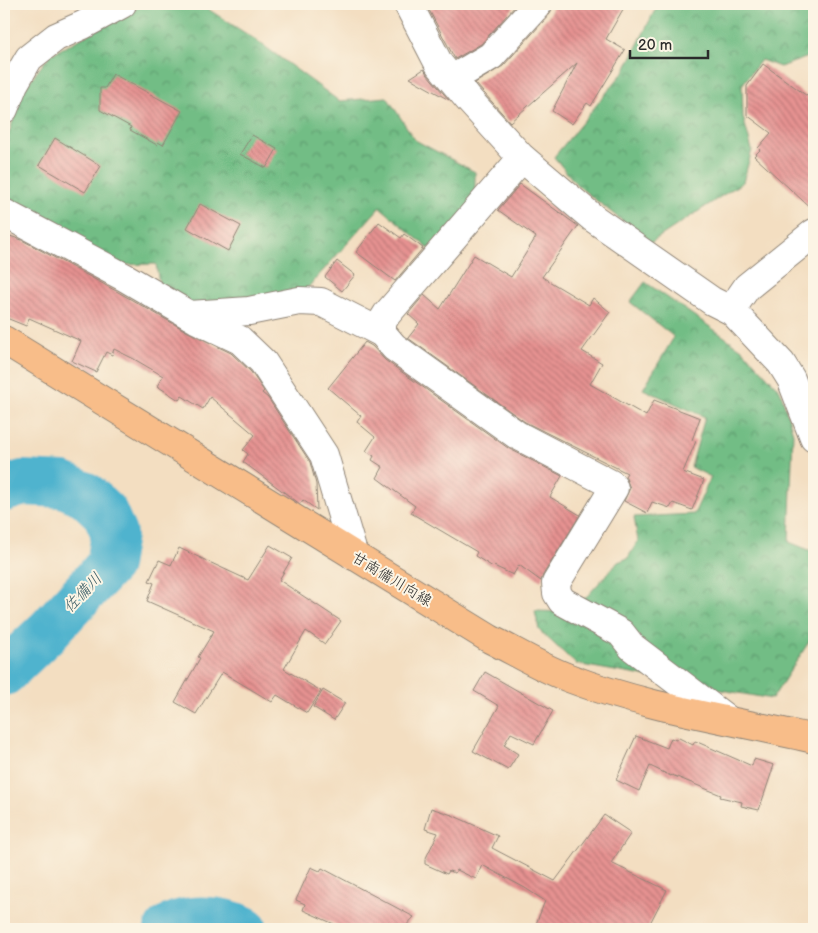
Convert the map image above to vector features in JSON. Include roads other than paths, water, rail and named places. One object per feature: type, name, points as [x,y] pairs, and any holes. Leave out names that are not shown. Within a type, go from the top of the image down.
[{"type":"main road","name":"甘南備川向線","points":[[4,340],[490,639],[567,678],[636,699],[814,739]]},
{"type":"street","points":[[4,109],[14,84],[29,58],[56,37],[122,4]]},
{"type":"street","points":[[408,4],[439,64],[522,158],[593,218],[712,301],[731,310],[781,363],[790,379],[814,438]]},
{"type":"street","points":[[452,79],[492,56],[538,4]]},
{"type":"street","points":[[382,333],[382,322],[387,314],[522,158]]},
{"type":"street","points":[[4,213],[126,278],[190,315],[240,340],[263,362],[324,455],[354,556]]},
{"type":"street","points":[[731,310],[747,287],[814,233]]},
{"type":"street","points":[[190,315],[249,312],[300,301],[321,302],[382,333],[394,347],[517,435],[611,484],[614,488],[556,583],[557,594],[562,601],[621,633],[632,647],[728,720]]},
{"type":"waterway","name":"佐備川","points":[[4,489],[23,483],[63,485],[86,495],[105,513],[114,534],[109,565],[47,632],[4,673]]},
{"type":"waterway","name":"佐備川","points":[[167,929],[195,920],[216,920],[245,929]]}]
